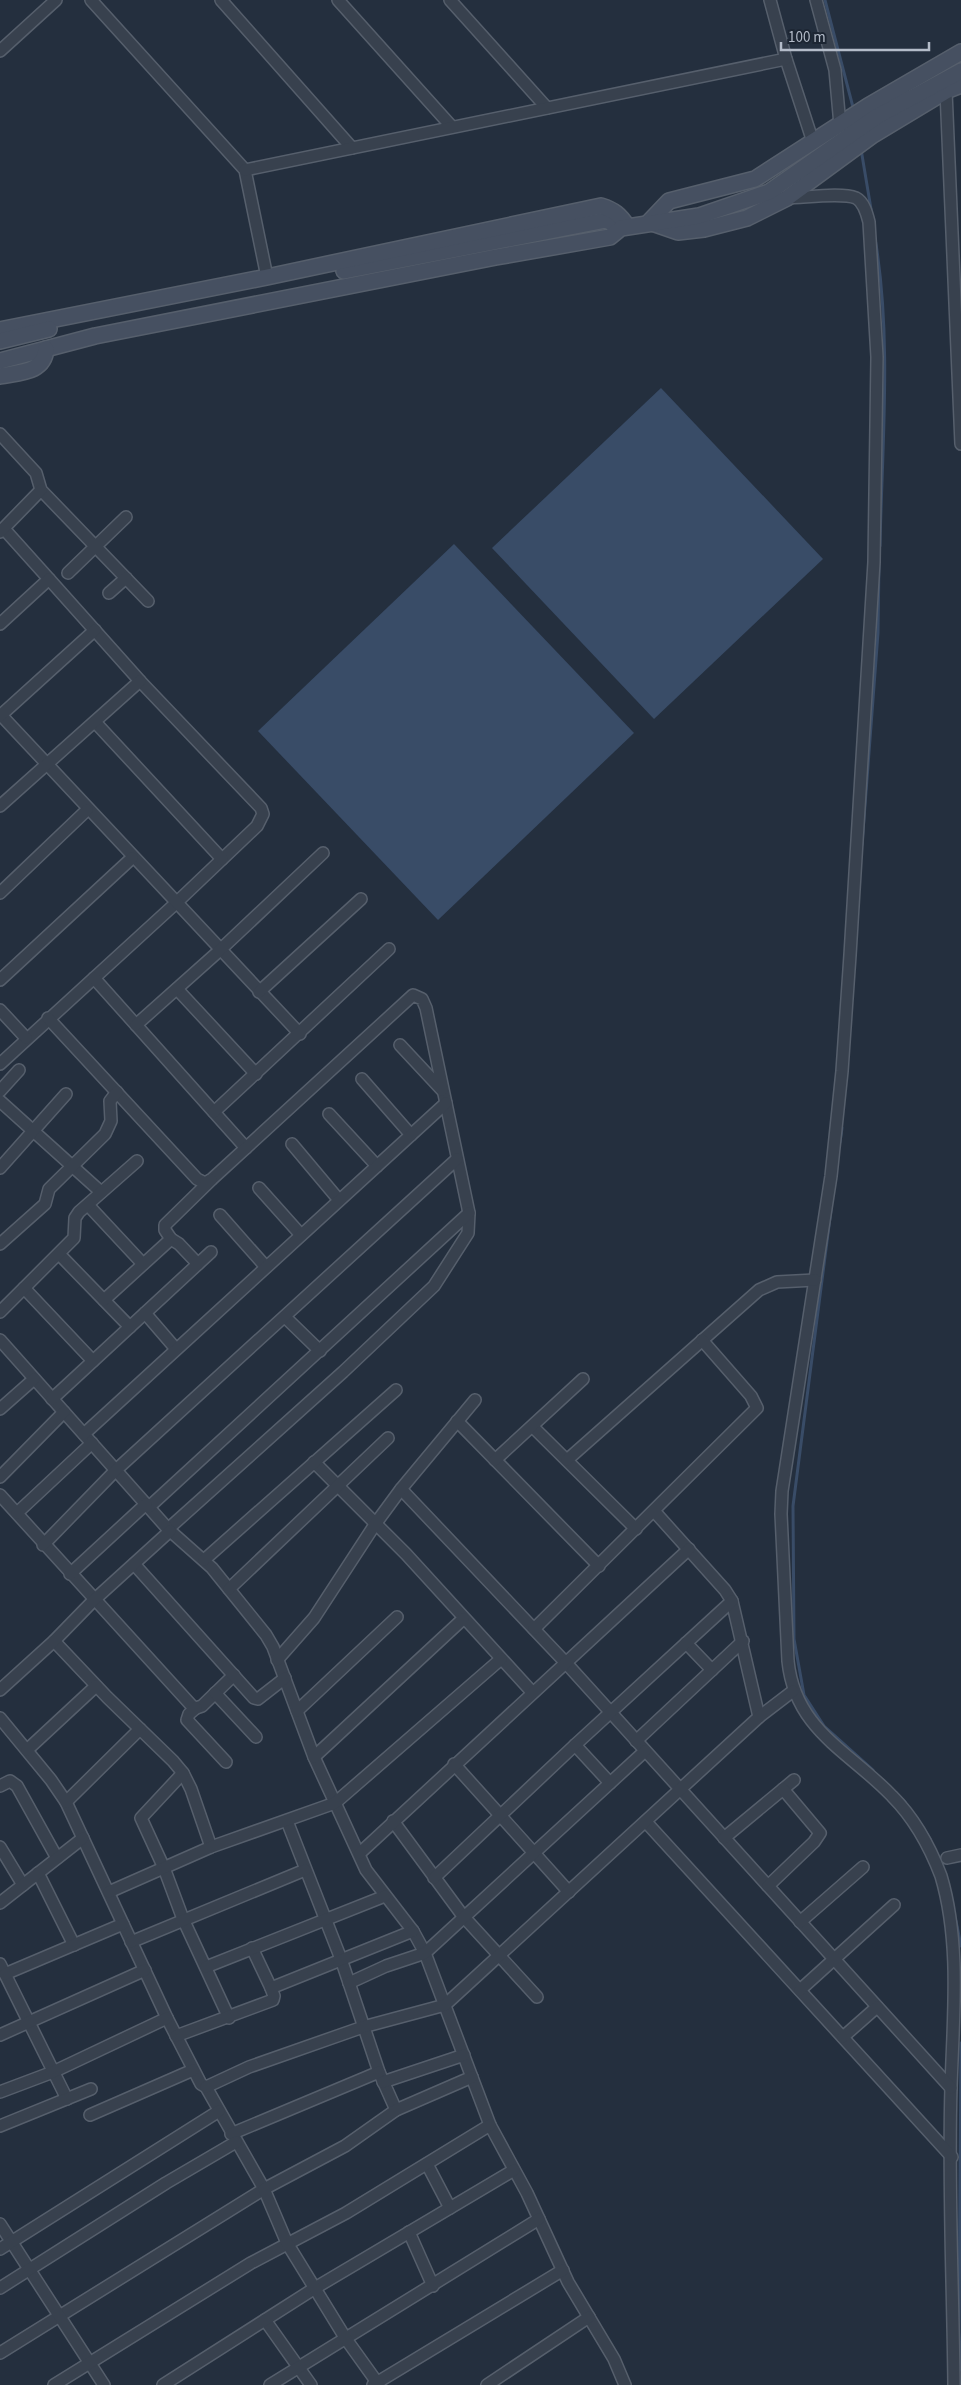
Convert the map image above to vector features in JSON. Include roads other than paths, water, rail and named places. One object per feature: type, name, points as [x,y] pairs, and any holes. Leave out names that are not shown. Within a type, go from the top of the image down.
[{"type":"main road","points":[[649,222],[669,201],[755,178],[868,106],[961,52]]},
{"type":"main road","points":[[0,361],[104,334],[496,257],[610,237],[624,227],[694,216],[769,192],[876,117],[961,71]]},
{"type":"main road","points":[[649,222],[678,232],[704,229],[747,218],[787,198],[873,135],[951,94],[961,85]]},
{"type":"main road","points":[[4,336],[267,277],[601,206],[612,209],[621,216],[624,227]]},
{"type":"main road","points":[[4,336],[606,220],[624,227]]},
{"type":"main road","points":[[4,336],[17,357]]},
{"type":"main road","points":[[0,376],[38,367],[46,360],[46,349]]},
{"type":"street","points":[[0,51],[56,0]]},
{"type":"street","points":[[91,0],[246,170],[267,277]]},
{"type":"street","points":[[221,0],[352,148]]},
{"type":"street","points":[[338,0],[452,127]]},
{"type":"street","points":[[450,0],[547,108]]},
{"type":"street","points":[[770,0],[786,59],[813,142]]},
{"type":"street","points":[[816,0],[835,70],[842,123]]},
{"type":"street","points":[[246,170],[786,59]]},
{"type":"street","points":[[951,94],[949,172],[957,246],[961,444]]},
{"type":"street","points":[[949,172],[961,168]]},
{"type":"street","points":[[787,198],[843,196],[856,198],[865,208],[869,222],[877,357],[874,562],[842,1071],[831,1176],[782,1491],[781,1514],[788,1661],[793,1691],[810,1721],[887,1790],[907,1813],[919,1831],[941,1877],[951,1920],[956,1972],[951,2088],[954,2385]]},
{"type":"street","points":[[0,434],[36,474],[41,490],[148,601]]},
{"type":"street","points":[[0,1064],[48,1018],[176,904],[262,820],[261,808],[140,681],[49,578],[2,531],[41,490]]},
{"type":"street","points":[[68,573],[126,516]]},
{"type":"street","points":[[0,624],[49,578]]},
{"type":"street","points":[[109,593],[126,578]]},
{"type":"street","points":[[95,630],[0,716],[219,951],[300,1034]]},
{"type":"street","points":[[0,806],[140,681]]},
{"type":"street","points":[[95,722],[222,859]]},
{"type":"street","points":[[0,893],[87,810]]},
{"type":"street","points":[[136,1025],[219,951],[323,853]]},
{"type":"street","points":[[0,980],[132,858]]},
{"type":"street","points":[[259,992],[361,899]]},
{"type":"street","points":[[214,1112],[300,1034],[389,949]]},
{"type":"street","points":[[94,978],[246,1148]]},
{"type":"street","points":[[177,989],[256,1074]]},
{"type":"street","points":[[0,1690],[54,1641],[94,1600],[169,1530],[343,1372],[434,1286],[468,1233],[469,1213],[426,1008],[422,999],[413,995],[165,1225],[164,1230],[171,1239],[179,1244],[198,1264]]},
{"type":"street","points":[[0,1010],[26,1038]]},
{"type":"street","points":[[48,1018],[197,1179],[205,1183],[212,1180]]},
{"type":"street","points":[[400,1045],[445,1097]]},
{"type":"street","points":[[0,1091],[19,1070]]},
{"type":"street","points":[[362,1080],[411,1135]]},
{"type":"street","points":[[0,1244],[45,1204],[49,1189],[109,1127],[110,1101],[117,1092]]},
{"type":"street","points":[[0,1168],[66,1094]]},
{"type":"street","points":[[84,1434],[411,1135],[445,1097]]},
{"type":"street","points":[[0,1101],[101,1192]]},
{"type":"street","points":[[329,1114],[377,1166]]},
{"type":"street","points":[[292,1144],[339,1200]]},
{"type":"street","points":[[0,1312],[74,1238],[75,1218],[137,1160]]},
{"type":"street","points":[[43,1545],[116,1470],[457,1160]]},
{"type":"street","points":[[260,1188],[301,1235]]},
{"type":"street","points":[[88,1205],[144,1264]]},
{"type":"street","points":[[70,1574],[320,1351],[469,1213]]},
{"type":"street","points":[[220,1215],[266,1266]]},
{"type":"street","points":[[104,1300],[171,1239]]},
{"type":"street","points":[[52,1399],[211,1252]]},
{"type":"street","points":[[59,1254],[130,1327]]},
{"type":"street","points":[[567,1460],[766,1285],[790,1280],[815,1280]]},
{"type":"street","points":[[24,1288],[93,1361]]},
{"type":"street","points":[[144,1313],[176,1349]]},
{"type":"street","points":[[285,1317],[320,1351]]},
{"type":"street","points":[[0,1340],[169,1530],[204,1560],[230,1589],[266,1635],[273,1647],[314,1757],[360,1853],[366,1870],[413,1931],[445,2005],[490,2125],[539,2219],[568,2282],[614,2359],[625,2385]]},
{"type":"street","points":[[534,1629],[758,1408],[757,1403],[702,1340]]},
{"type":"street","points":[[495,1460],[583,1379]]},
{"type":"street","points":[[0,1409],[34,1380]]},
{"type":"street","points":[[204,1560],[396,1390]]},
{"type":"street","points":[[277,1660],[314,1618],[376,1524],[402,1489],[475,1400]]},
{"type":"street","points":[[0,1477],[64,1412]]},
{"type":"street","points":[[457,1421],[598,1566]]},
{"type":"street","points":[[533,1427],[636,1529]]},
{"type":"street","points":[[230,1589],[388,1438]]},
{"type":"street","points":[[17,1513],[92,1443]]},
{"type":"street","points":[[314,1462],[376,1524],[532,1692]]},
{"type":"street","points":[[402,1489],[611,1712],[951,2088]]},
{"type":"street","points":[[0,1495],[43,1545],[192,1706],[196,1708]]},
{"type":"street","points":[[654,1511],[689,1549],[732,1601],[760,1716]]},
{"type":"street","points":[[360,1853],[454,1764],[689,1549]]},
{"type":"street","points":[[134,1564],[254,1698],[258,1699],[285,1678]]},
{"type":"street","points":[[434,1878],[499,1815],[732,1601]]},
{"type":"street","points":[[297,1710],[397,1617]]},
{"type":"street","points":[[314,1757],[463,1619]]},
{"type":"street","points":[[54,1641],[183,1773],[211,1847]]},
{"type":"street","points":[[636,1741],[743,1641]]},
{"type":"street","points":[[686,1643],[712,1670]]},
{"type":"street","points":[[108,1892],[211,1847],[335,1803],[501,1659]]},
{"type":"street","points":[[226,1762],[187,1720],[189,1714],[202,1706],[234,1675]]},
{"type":"street","points":[[27,1750],[96,1686]]},
{"type":"street","points":[[206,2087],[249,2067],[363,2027],[445,2005],[760,1716],[793,1691]]},
{"type":"street","points":[[215,1693],[256,1737]]},
{"type":"street","points":[[0,1718],[66,1802],[193,2070],[201,2084],[206,2087],[264,2189],[287,2242],[346,2339],[376,2384],[563,2270]]},
{"type":"street","points":[[66,1802],[140,1729]]},
{"type":"street","points":[[575,1745],[610,1783]]},
{"type":"street","points":[[349,1983],[386,1966],[424,1953],[646,1751]]},
{"type":"street","points":[[454,1764],[569,1892]]},
{"type":"street","points":[[183,1773],[141,1818],[164,1868],[183,1919],[229,2018]]},
{"type":"street","points":[[724,1838],[794,1780]]},
{"type":"street","points":[[0,1786],[10,1781],[17,1786],[57,1858]]},
{"type":"street","points":[[768,1886],[814,1842],[820,1833],[783,1789]]},
{"type":"street","points":[[287,1821],[341,1959],[381,2077],[396,2110]]},
{"type":"street","points":[[393,1821],[463,1916],[537,1997]]},
{"type":"street","points":[[646,1822],[952,2157]]},
{"type":"street","points":[[0,1903],[83,1838]]},
{"type":"street","points":[[0,1847],[24,1885]]},
{"type":"street","points":[[947,1858],[961,1855]]},
{"type":"street","points":[[800,1922],[863,1867]]},
{"type":"street","points":[[131,1942],[305,1870]]},
{"type":"street","points":[[38,1873],[74,1945]]},
{"type":"street","points":[[206,1968],[385,1896]]},
{"type":"street","points":[[800,1990],[894,1905]]},
{"type":"street","points":[[67,2099],[2,1969],[74,1945],[123,1924]]},
{"type":"street","points":[[271,1988],[413,1931]]},
{"type":"street","points":[[176,2036],[229,2018],[273,2000],[274,1996],[271,1988],[252,1948]]},
{"type":"street","points":[[0,2035],[144,1970]]},
{"type":"street","points":[[843,2037],[877,2007]]},
{"type":"street","points":[[0,2092],[53,2072],[167,2018]]},
{"type":"street","points":[[0,2288],[234,2138],[381,2077],[464,2055]]},
{"type":"street","points":[[90,2116],[193,2070]]},
{"type":"street","points":[[0,2353],[264,2189],[345,2146],[396,2110],[472,2077]]},
{"type":"street","points":[[0,2126],[91,2089]]},
{"type":"street","points":[[0,2249],[219,2112]]},
{"type":"street","points":[[54,2385],[287,2242],[346,2213],[490,2125]]},
{"type":"street","points":[[427,2164],[450,2208]]},
{"type":"street","points":[[167,2384],[315,2288],[514,2170]]},
{"type":"street","points":[[270,2385],[539,2219]]},
{"type":"street","points":[[0,2224],[104,2385]]},
{"type":"street","points":[[409,2232],[433,2286]]},
{"type":"street","points":[[487,2385],[589,2317]]},
{"type":"street","points":[[265,2320],[311,2385]]},
{"type":"water","points":[[661,388],[823,559],[654,719],[492,548]]},
{"type":"water","points":[[454,544],[634,733],[438,920],[258,731]]},
{"type":"waterway","points":[[825,0],[854,111]]},
{"type":"waterway","points":[[861,149],[871,209]]},
{"type":"waterway","points":[[875,238],[880,276],[885,353],[880,546]]},
{"type":"waterway","points":[[862,845],[878,633],[879,562]]},
{"type":"waterway","points":[[840,1142],[842,1128]]},
{"type":"waterway","points":[[831,1210],[793,1506],[794,1639],[804,1695],[824,1726],[873,1770]]},
{"type":"waterway","points":[[883,1780],[905,1802]]},
{"type":"waterway","points":[[920,1823],[930,1839]]},
{"type":"waterway","points":[[956,1921],[961,1946]]},
{"type":"waterway","points":[[961,2043],[959,2332],[961,2370]]}]
